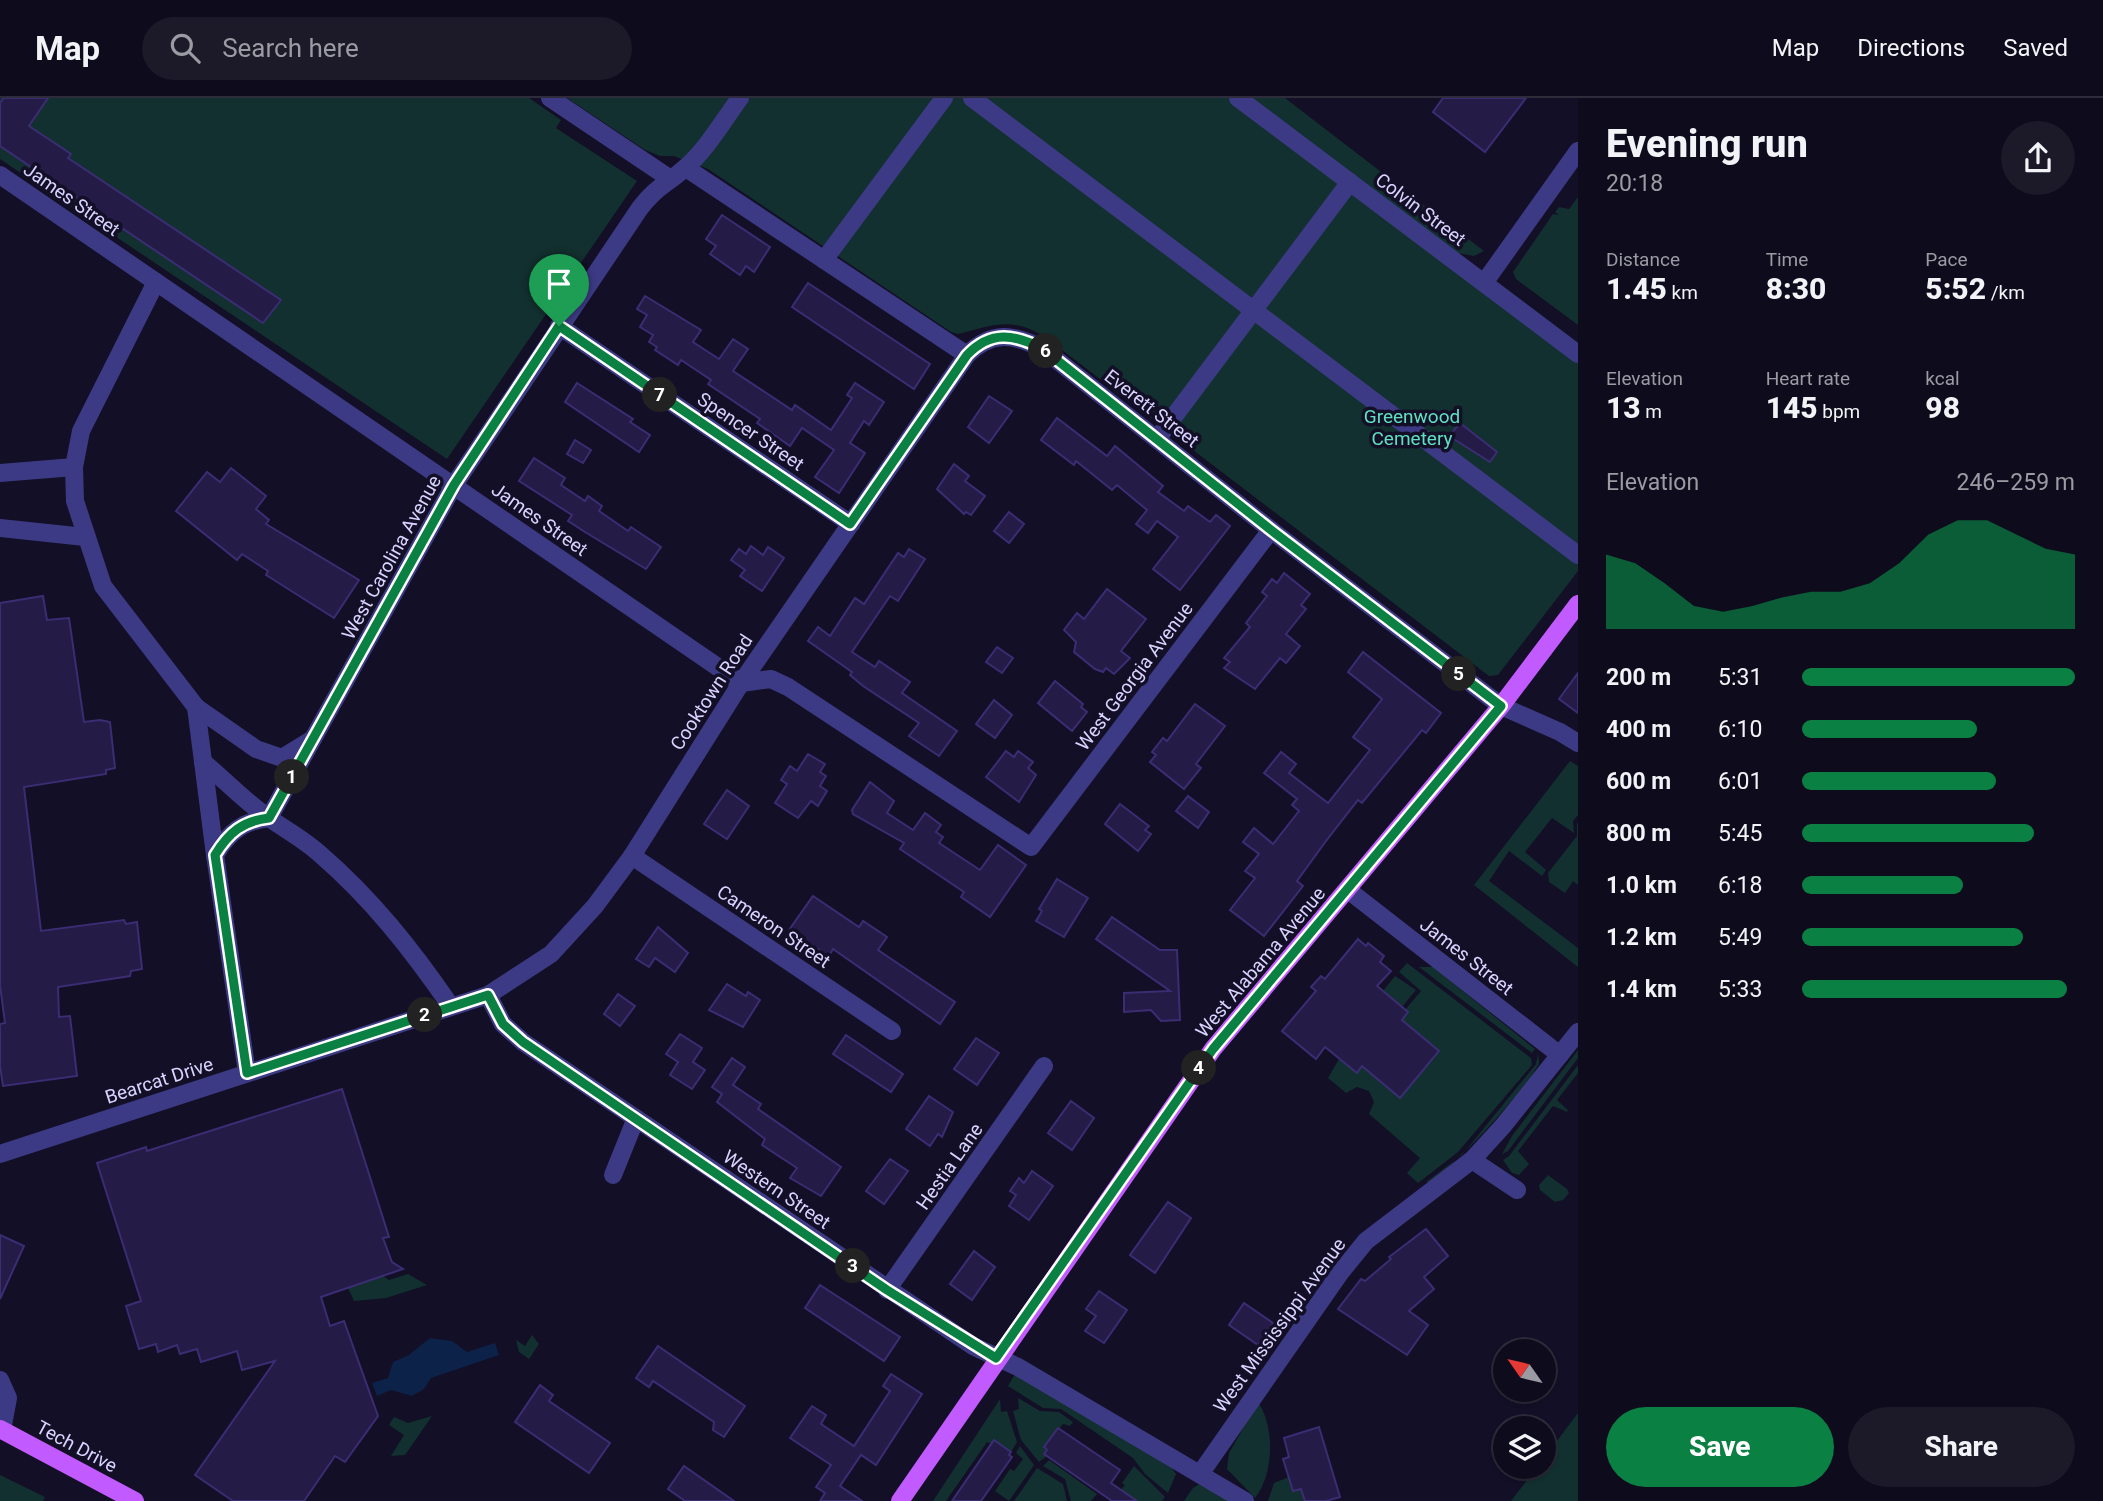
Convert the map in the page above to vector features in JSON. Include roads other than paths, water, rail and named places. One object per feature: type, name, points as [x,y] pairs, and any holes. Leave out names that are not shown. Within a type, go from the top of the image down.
[{"type":"main road","name":"West Alabama Avenue","points":[[900,1501],[996,1358],[1213,1049],[1501,706],[1578,604]]},
{"type":"main road","name":"Tech Drive","points":[[1,1430],[124,1498]]},
{"type":"street","points":[[550,98],[669,177]]},
{"type":"street","name":"West Carolina Avenue","points":[[269,818],[454,485],[640,208],[669,177],[685,168],[740,98]]},
{"type":"street","points":[[824,260],[944,98]]},
{"type":"street","points":[[972,98],[1578,555]]},
{"type":"street","name":"Colvin Street","points":[[1238,98],[1578,354]]},
{"type":"street","points":[[1484,283],[1578,151]]},
{"type":"street","points":[[685,168],[967,355]]},
{"type":"street","name":"James Street","points":[[0,175],[741,683]]},
{"type":"street","points":[[1157,439],[1350,182]]},
{"type":"street","points":[[156,282],[81,431],[74,467],[75,501],[85,537],[103,586],[196,707],[256,749],[282,758],[313,739]]},
{"type":"street","name":"Spencer Street","points":[[559,326],[850,524]]},
{"type":"street","name":"Everett Street","points":[[967,355],[988,339],[1004,335],[1023,338],[1043,349],[1271,530],[1501,706],[1550,727],[1578,743]]},
{"type":"street","name":"Cooktown Road","points":[[450,1005],[488,995],[551,954],[571,936],[632,856],[741,683],[967,355]]},
{"type":"street","points":[[0,473],[74,467]]},
{"type":"street","points":[[0,528],[85,537]]},
{"type":"street","name":"West Georgia Avenue","points":[[741,683],[771,680],[788,687],[1031,847],[1271,530]]},
{"type":"street","points":[[196,707],[247,1073]]},
{"type":"street","points":[[203,762],[269,818],[320,854],[373,904],[421,963],[450,1005]]},
{"type":"street","points":[[215,855],[234,830],[249,821],[269,818]]},
{"type":"street","name":"Cameron Street","points":[[632,856],[892,1031]]},
{"type":"street","name":"James Street","points":[[1348,890],[1560,1055]]},
{"type":"street","name":"Western Street","points":[[488,995],[503,1024],[511,1032],[887,1290],[996,1358],[1018,1367],[1245,1501]]},
{"type":"street","name":"Bearcat Drive","points":[[0,1154],[450,1005]]},
{"type":"street","name":"West Mississippi Avenue","points":[[1200,1474],[1340,1273],[1366,1241],[1472,1160],[1578,1032]]},
{"type":"street","name":"Hestia Lane","points":[[887,1290],[1044,1066]]},
{"type":"street","points":[[612,1175],[636,1118]]},
{"type":"street","points":[[1472,1160],[1517,1190]]},
{"type":"street","points":[[0,1380],[8,1398],[1,1430]]},
{"type":"water","points":[[430,1338],[452,1341],[467,1352],[495,1343],[499,1355],[431,1378],[424,1389],[412,1396],[391,1390],[377,1396],[372,1383],[388,1378],[393,1362],[409,1355]]},
{"type":"park label","name":"Greenwood Cemetery","points":[[1412,427]]}]
